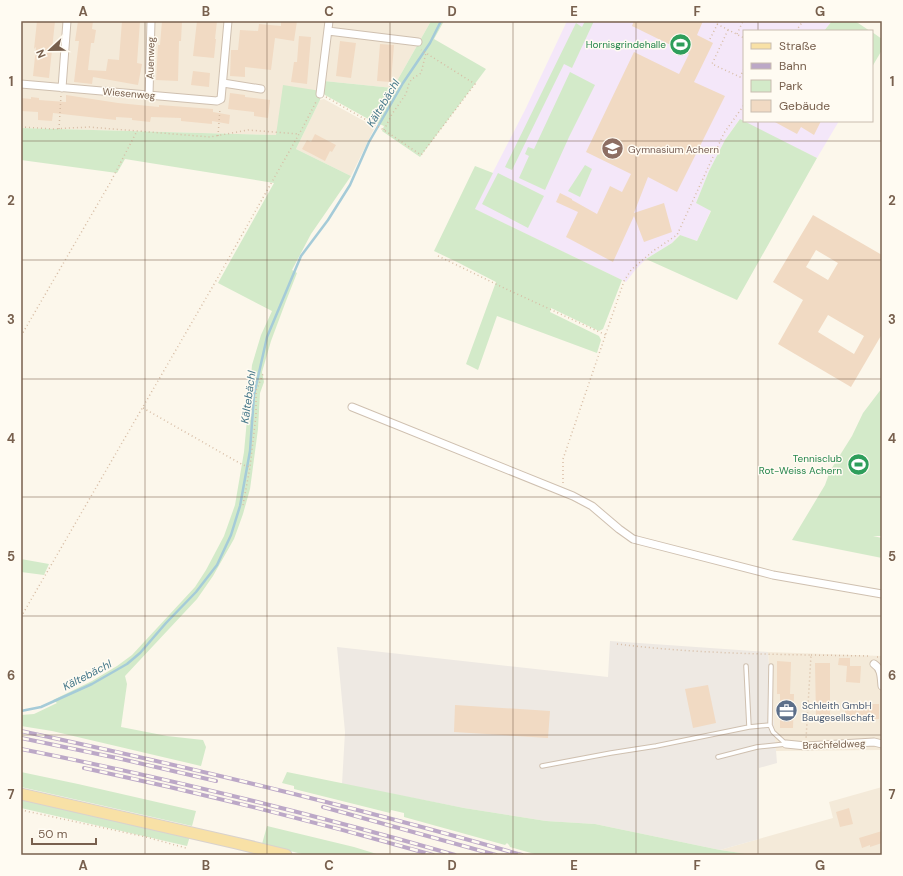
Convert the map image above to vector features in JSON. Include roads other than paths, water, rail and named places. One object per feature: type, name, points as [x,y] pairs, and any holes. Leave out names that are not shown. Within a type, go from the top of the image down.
[{"type":"main road","points":[[21,794],[286,855]]},
{"type":"street","points":[[62,88],[67,21]]},
{"type":"street","name":"Auenweg","points":[[149,95],[151,21]]},
{"type":"street","points":[[228,21],[223,83],[261,89]]},
{"type":"street","points":[[320,94],[329,21]]},
{"type":"street","points":[[328,31],[418,44]]},
{"type":"street","name":"Wiesenweg","points":[[21,84],[217,101],[221,99],[223,83]]},
{"type":"street","points":[[352,407],[573,496],[592,506],[633,539],[773,575],[882,594]]},
{"type":"street","points":[[874,664],[878,666],[880,671],[882,686]]},
{"type":"street","name":"Brachfeldweg","points":[[786,744],[806,746],[874,742],[882,744]]},
{"type":"lane","points":[[746,666],[749,727]]},
{"type":"lane","points":[[771,666],[770,725],[773,732],[786,744]]},
{"type":"lane","points":[[542,766],[656,746],[749,727],[770,725]]},
{"type":"lane","points":[[718,757],[757,747],[786,744]]},
{"type":"waterway","name":"Kältebächl","points":[[21,711],[41,707],[92,684],[127,664],[140,653],[196,592],[217,565],[231,535],[240,506],[250,451],[254,395],[267,337],[301,256],[328,220],[350,185],[369,142],[403,83],[430,43],[441,21]]},
{"type":"railway","points":[[21,731],[272,788],[397,820],[522,855]]},
{"type":"railway","points":[[21,738],[216,781]]},
{"type":"railway","points":[[21,749],[130,772],[239,798],[347,825],[455,855]]},
{"type":"railway","points":[[84,768],[259,808],[433,855]]},
{"type":"railway","points":[[323,807],[496,855]]},
{"type":"place","name":"Hornisgrindehalle","points":[[681,44]]},
{"type":"place","name":"Gymnasium Achern","points":[[612,149]]},
{"type":"place","name":"Tennisclub Rot-Weiss Achern","points":[[858,464]]},
{"type":"place","name":"Schleith GmbH Baugesellschaft","points":[[787,711]]}]
